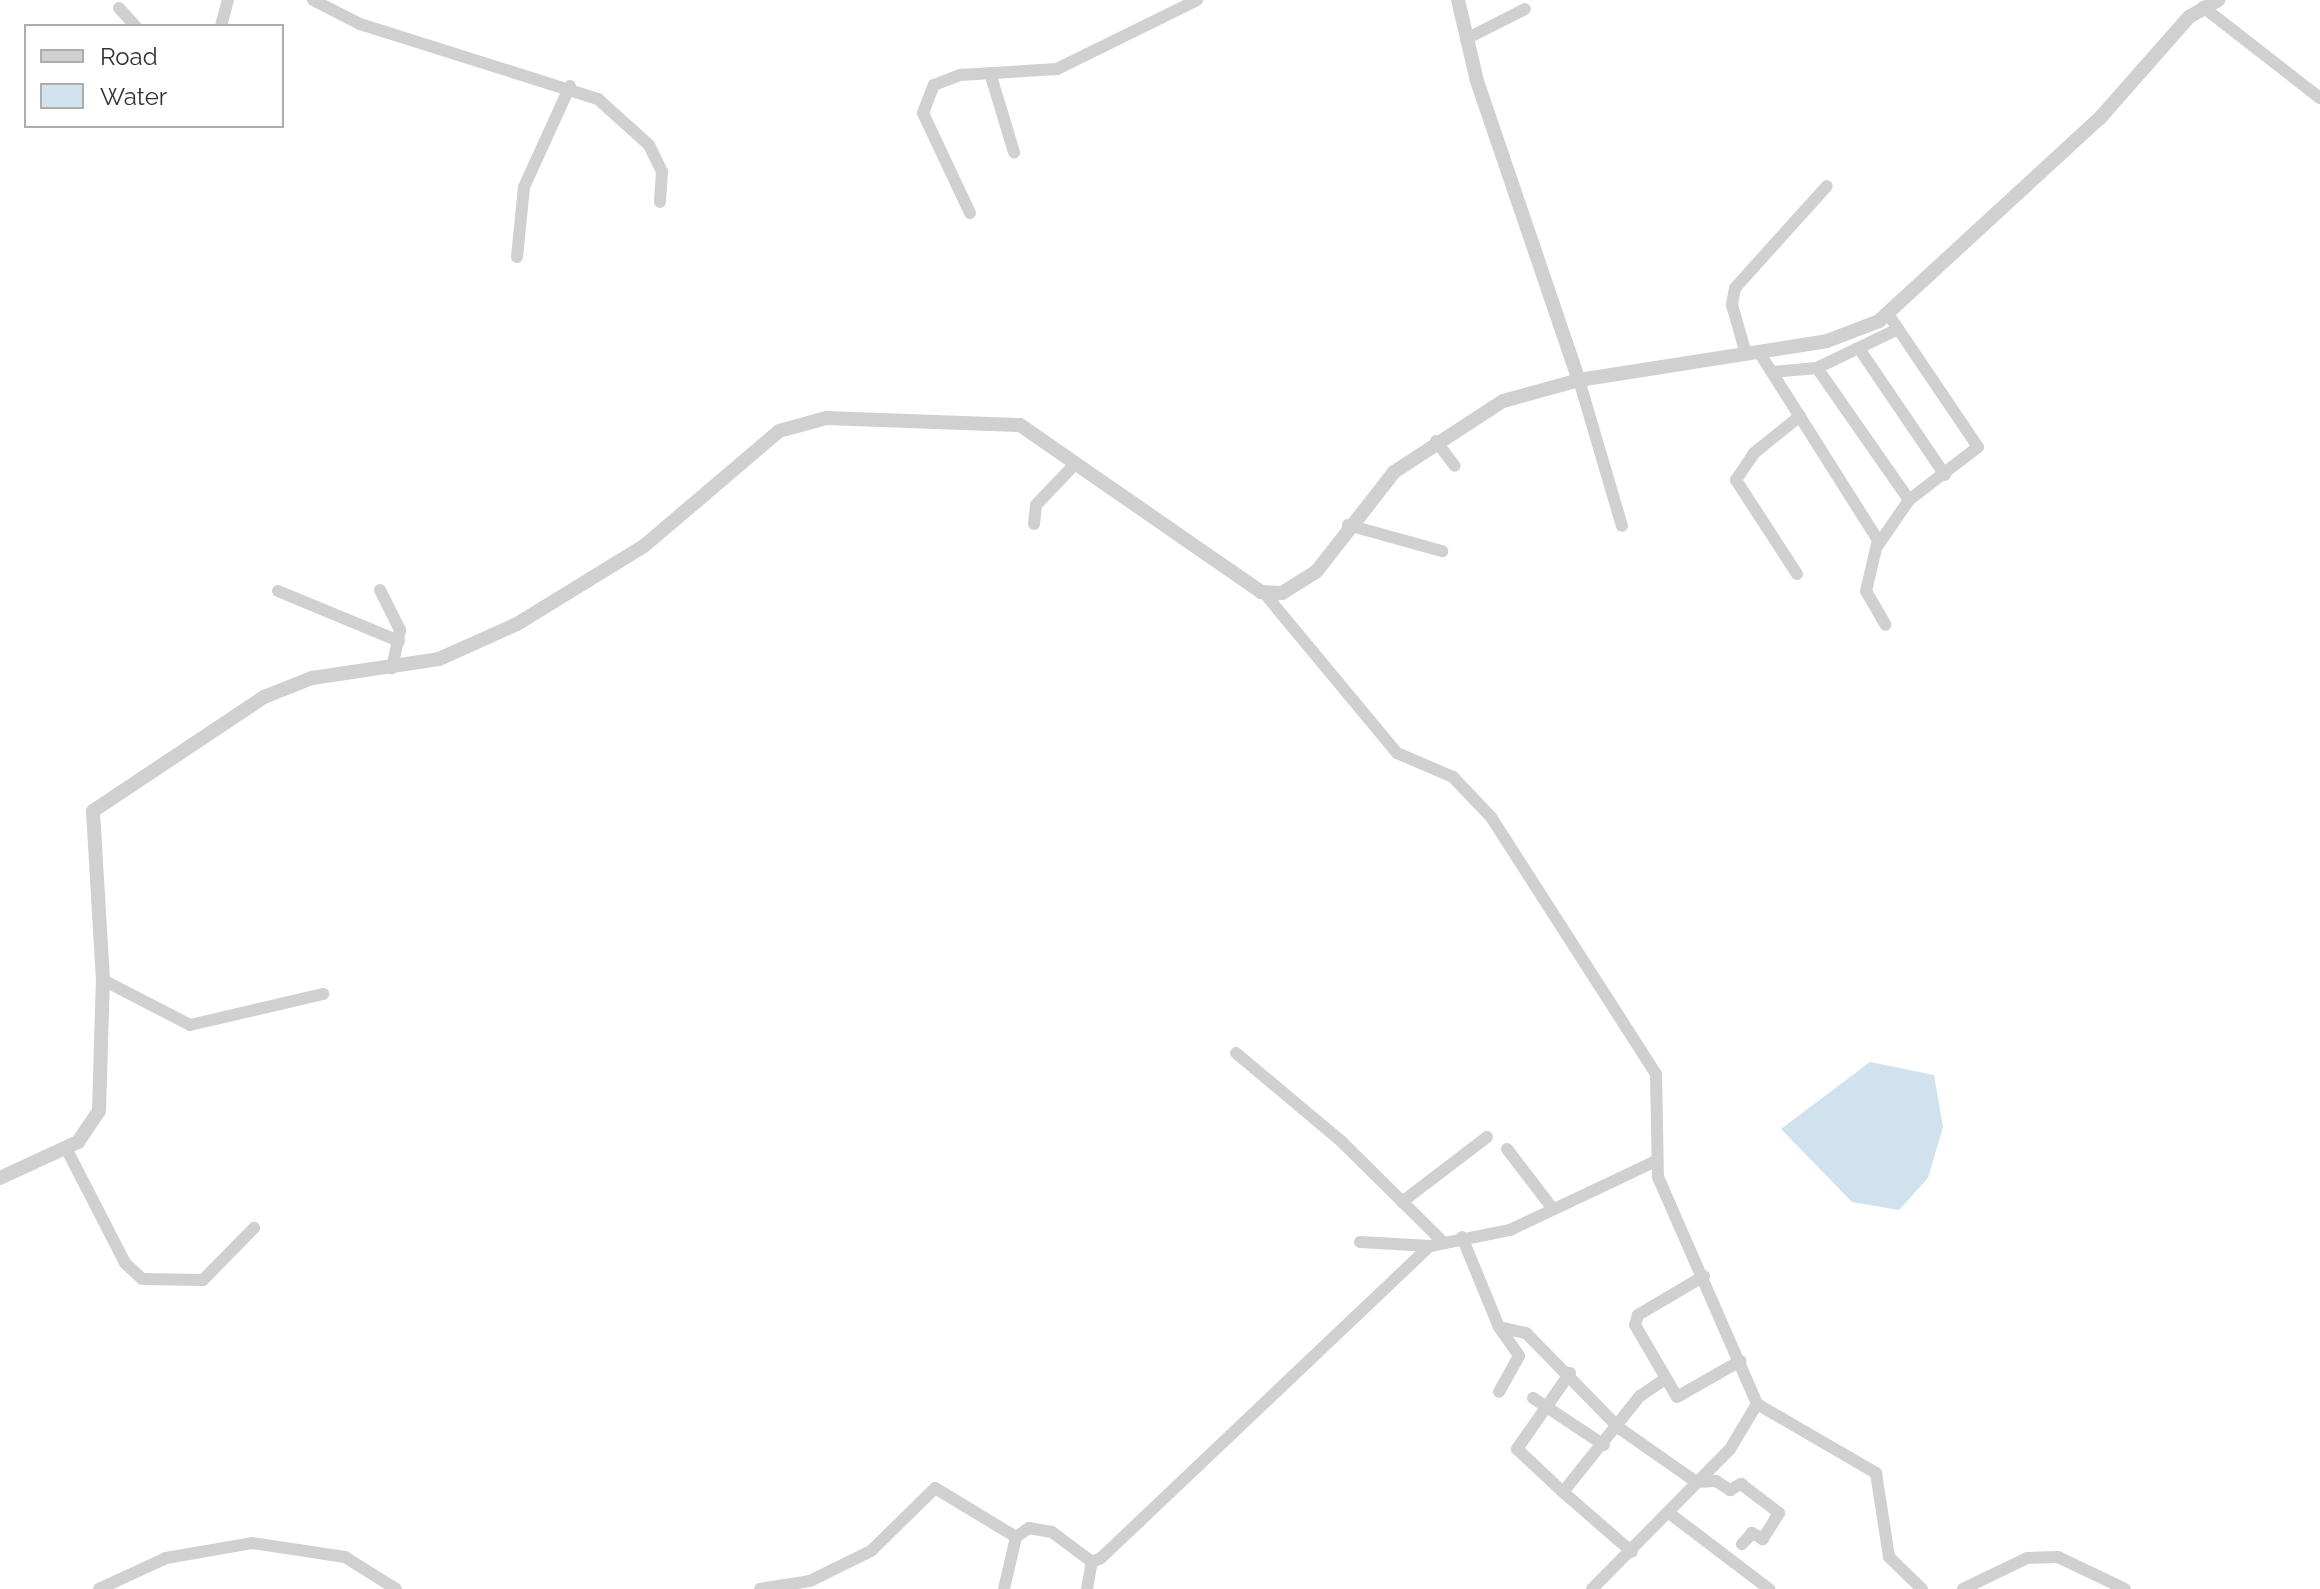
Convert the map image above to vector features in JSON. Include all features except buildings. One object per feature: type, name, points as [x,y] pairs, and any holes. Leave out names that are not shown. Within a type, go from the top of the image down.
[{"type":"street","points":[[222,24],[228,0]]},
{"type":"street","points":[[313,0],[360,24],[570,86],[609,106],[649,145],[662,172],[660,202]]},
{"type":"street","points":[[970,213],[923,105],[942,79],[1076,62],[1197,0]]},
{"type":"street","points":[[1458,0],[1466,39],[1579,380],[1622,526]]},
{"type":"street","points":[[1265,594],[1316,572],[1348,525],[1394,472],[1436,441],[1503,401],[1579,380],[1847,336],[1888,314],[2100,118],[2203,7],[2219,0]]},
{"type":"street","points":[[2203,7],[2320,98]]},
{"type":"street","points":[[119,8],[133,24]]},
{"type":"street","points":[[1466,39],[1525,9]]},
{"type":"street","points":[[990,73],[1014,152]]},
{"type":"street","points":[[517,257],[524,187],[570,86]]},
{"type":"street","points":[[1827,186],[1735,288],[1732,305],[1753,353],[1772,372],[1878,545]]},
{"type":"street","points":[[1886,625],[1866,591],[1878,545],[1909,500],[1945,475],[1978,443],[1888,314]]},
{"type":"street","points":[[1772,372],[1817,368],[1860,350],[1898,329]]},
{"type":"street","points":[[1860,350],[1945,475]]},
{"type":"street","points":[[1817,368],[1909,500]]},
{"type":"street","points":[[1797,574],[1736,480],[1754,453],[1800,416]]},
{"type":"street","points":[[0,1178],[66,1148],[93,1128],[99,1111],[103,980],[91,824],[97,805],[278,690],[392,668],[470,646],[617,566],[800,422],[1011,423],[1038,433],[1076,463],[1265,594],[1397,753],[1453,777],[1480,801],[1645,1051],[1660,1106],[1656,1161],[1757,1404],[1876,1473],[1889,1557],[1922,1589]]},
{"type":"street","points":[[1436,441],[1455,466]]},
{"type":"street","points":[[1034,524],[1036,505],[1076,463]]},
{"type":"street","points":[[1348,525],[1442,551]]},
{"type":"street","points":[[380,590],[398,619],[399,641],[392,668]]},
{"type":"street","points":[[278,591],[399,641]]},
{"type":"street","points":[[103,980],[190,1025],[323,994]]},
{"type":"street","points":[[1236,1053],[1402,1202],[1436,1244]]},
{"type":"street","points":[[1402,1202],[1487,1137]]},
{"type":"street","points":[[66,1148],[125,1263],[142,1279],[203,1280],[254,1228]]},
{"type":"street","points":[[1507,1149],[1553,1209]]},
{"type":"street","points":[[1360,1242],[1436,1244],[1462,1237],[1491,1236],[1656,1161]]},
{"type":"street","points":[[1462,1237],[1473,1279],[1519,1356],[1499,1392]]},
{"type":"street","points":[[1087,1589],[1092,1562],[1292,1383],[1436,1244]]},
{"type":"street","points":[[1704,1276],[1634,1319],[1664,1380],[1682,1395],[1740,1361]]},
{"type":"street","points":[[1499,1327],[1526,1333],[1570,1373],[1619,1428],[1696,1482],[1716,1481],[1730,1490],[1741,1484],[1780,1515],[1763,1539],[1752,1533],[1742,1544]]},
{"type":"street","points":[[1570,1373],[1517,1449],[1632,1552]]},
{"type":"street","points":[[1563,1492],[1619,1428],[1640,1396],[1664,1380]]},
{"type":"street","points":[[1533,1398],[1604,1445]]},
{"type":"street","points":[[1592,1589],[1632,1552],[1740,1436],[1757,1404]]},
{"type":"street","points":[[760,1589],[810,1581],[871,1551],[935,1488],[1016,1537]]},
{"type":"street","points":[[1669,1513],[1769,1589]]},
{"type":"street","points":[[1016,1537],[1039,1527],[1092,1562]]},
{"type":"street","points":[[1004,1589],[1016,1537]]},
{"type":"street","points":[[99,1589],[166,1558],[252,1543],[345,1557],[396,1589]]},
{"type":"street","points":[[1963,1589],[2027,1558],[2058,1557],[2125,1589]]},
{"type":"water","points":[[1870,1062],[1934,1075],[1943,1127],[1928,1178],[1899,1210],[1852,1202],[1781,1129]]}]
